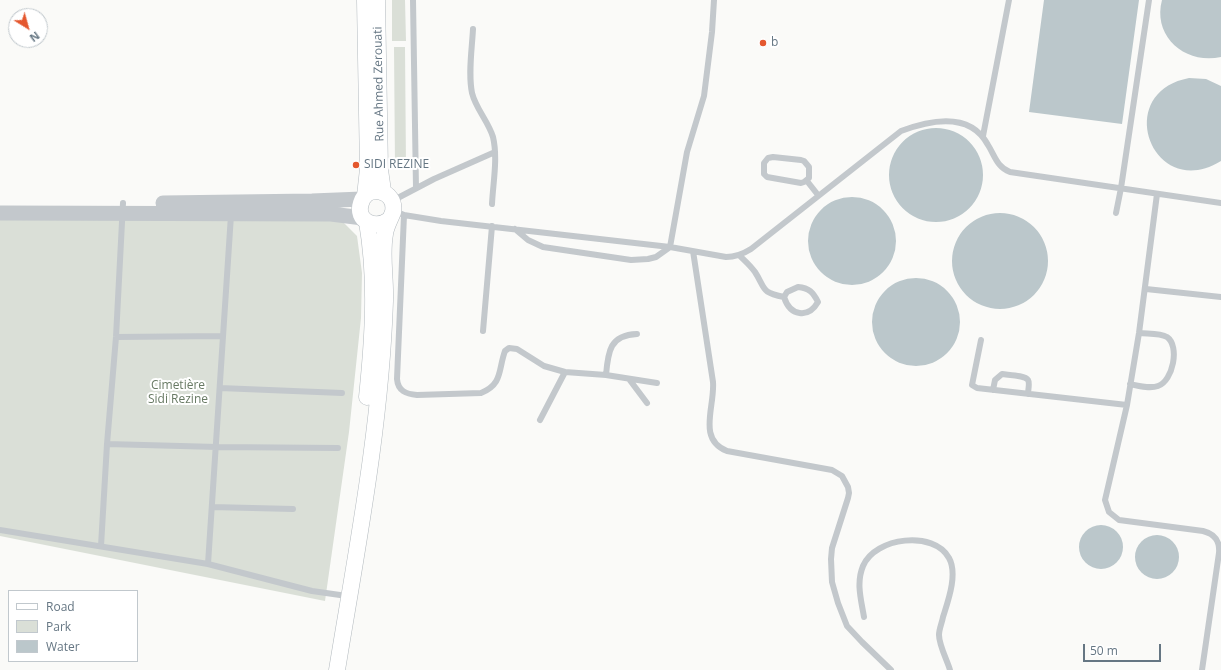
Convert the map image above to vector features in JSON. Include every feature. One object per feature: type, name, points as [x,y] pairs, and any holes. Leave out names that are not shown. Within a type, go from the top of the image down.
[{"type":"main road","points":[[328,670],[363,444],[371,363],[374,300],[372,260],[365,220],[360,208],[364,198],[368,169],[366,0]]},
{"type":"main road","name":"Rue Ahmed Zerouati","points":[[377,0],[380,170],[392,207]]},
{"type":"main road","points":[[364,198],[373,192],[392,207]]},
{"type":"main road","points":[[365,220],[371,224],[380,224],[392,207]]},
{"type":"main road","points":[[337,670],[363,511],[382,370],[386,298],[384,243],[392,207]]},
{"type":"street","points":[[0,213],[364,198]]},
{"type":"street","points":[[0,203],[231,213],[331,214],[365,220]]},
{"type":"lane","points":[[413,0],[416,188]]},
{"type":"lane","points":[[514,229],[528,240],[543,247],[631,260],[648,260],[670,248],[687,152],[704,96],[712,32],[714,0]]},
{"type":"lane","points":[[984,136],[1009,0]]},
{"type":"lane","points":[[1116,213],[1149,0]]},
{"type":"lane","points":[[473,29],[472,93],[493,137],[495,152],[492,204]]},
{"type":"lane","points":[[392,207],[441,221],[670,248],[726,257],[739,256],[751,249],[888,139],[900,131],[917,125],[937,121],[952,121],[966,124],[975,129],[984,136],[1001,168],[1010,172],[1221,203]]},
{"type":"lane","points":[[392,207],[416,188],[495,152]]},
{"type":"lane","points":[[773,157],[804,162],[809,167],[810,171],[807,181],[801,183],[767,177],[764,172],[765,161],[768,158],[773,157]]},
{"type":"lane","points":[[807,181],[818,195]]},
{"type":"lane","points":[[1157,194],[1146,289],[1127,405],[1105,500],[1109,512],[1126,521],[1209,532],[1218,541],[1219,547],[1202,670]]},
{"type":"lane","points":[[392,207],[397,383],[401,390],[409,394],[417,395],[481,393],[497,381],[500,375],[504,351],[509,348],[517,348],[544,366],[565,372],[606,375],[657,383]]},
{"type":"lane","points":[[101,546],[107,444],[116,337],[123,208]]},
{"type":"lane","points":[[208,564],[217,447],[231,213]]},
{"type":"lane","points":[[483,331],[492,226]]},
{"type":"lane","points":[[693,251],[713,382],[710,435],[717,445],[728,451],[832,470],[842,476],[848,487],[848,498],[834,537],[831,559],[832,582],[838,604],[847,626],[891,670]]},
{"type":"lane","points":[[739,256],[751,267],[764,288],[772,294],[784,297]]},
{"type":"lane","points":[[798,287],[810,290],[818,302],[815,308],[809,312],[796,313],[786,304],[784,297],[787,292],[798,287]]},
{"type":"lane","points":[[1146,289],[1221,297]]},
{"type":"lane","points":[[1130,384],[1152,387],[1158,386],[1167,380],[1172,370],[1174,348],[1171,340],[1164,336],[1139,333]]},
{"type":"lane","points":[[606,375],[608,353],[617,339],[627,334],[637,334]]},
{"type":"lane","points":[[116,337],[223,336]]},
{"type":"lane","points":[[981,340],[972,384],[977,388],[1127,405]]},
{"type":"lane","points":[[540,420],[565,372]]},
{"type":"lane","points":[[993,390],[995,380],[1002,374],[1027,379],[1028,394]]},
{"type":"lane","points":[[629,379],[647,403]]},
{"type":"lane","points":[[220,388],[342,393]]},
{"type":"lane","points":[[107,444],[338,448]]},
{"type":"lane","points":[[212,507],[293,509]]},
{"type":"lane","points":[[0,530],[208,564],[312,591],[340,595]]},
{"type":"lane","points":[[864,617],[859,586],[860,574],[864,564],[874,553],[883,546],[901,541],[920,541],[937,546],[949,557],[954,574],[939,635],[940,644],[950,670]]},
{"type":"green space","points":[[392,0],[405,0],[406,41],[392,41]]},
{"type":"green space","points":[[394,47],[405,47],[406,167],[395,167]]},
{"type":"green space","name":"Cimetière Sidi Rezine","points":[[0,216],[341,220],[357,236],[362,273],[361,318],[349,432],[325,601],[0,536]]},
{"type":"water","points":[[1044,0],[1139,0],[1122,124],[1029,112]]},
{"type":"water","points":[[1162,0],[1221,0],[1221,57],[1196,57],[1184,52],[1175,45],[1167,36],[1162,26],[1160,13]]},
{"type":"water","points":[[1189,78],[1206,79],[1221,86],[1221,161],[1197,170],[1176,168],[1160,157],[1150,141],[1147,122],[1152,103],[1165,88]]},
{"type":"water","points":[[936,128],[954,132],[969,142],[979,157],[983,175],[979,193],[969,208],[954,218],[936,222],[918,218],[903,208],[893,193],[889,175],[893,157],[903,142],[918,132]]},
{"type":"water","points":[[843,197],[861,197],[877,204],[889,216],[896,232],[896,250],[889,266],[877,278],[861,285],[843,285],[827,278],[815,266],[808,250],[808,232],[815,216],[827,204]]},
{"type":"water","points":[[1000,213],[1018,217],[1034,227],[1044,243],[1048,261],[1044,279],[1034,295],[1018,305],[1000,309],[982,305],[966,295],[956,279],[952,261],[956,243],[966,227],[982,217]]},
{"type":"water","points":[[916,278],[933,281],[947,291],[957,305],[960,322],[957,339],[947,353],[933,363],[916,366],[899,363],[885,353],[875,339],[872,322],[875,305],[885,291],[899,281]]},
{"type":"water","points":[[1097,525],[1105,525],[1110,526],[1117,531],[1122,538],[1122,556],[1117,563],[1110,568],[1097,569],[1089,566],[1082,559],[1079,551],[1079,543],[1082,535],[1089,528]]},
{"type":"water","points":[[1157,535],[1169,539],[1175,545],[1179,557],[1175,569],[1169,575],[1157,579],[1145,575],[1139,569],[1135,557],[1139,545],[1145,539]]},
{"type":"place","name":"b","points":[[763,43]]},
{"type":"place","name":"SIDI REZINE","points":[[356,165]]}]
